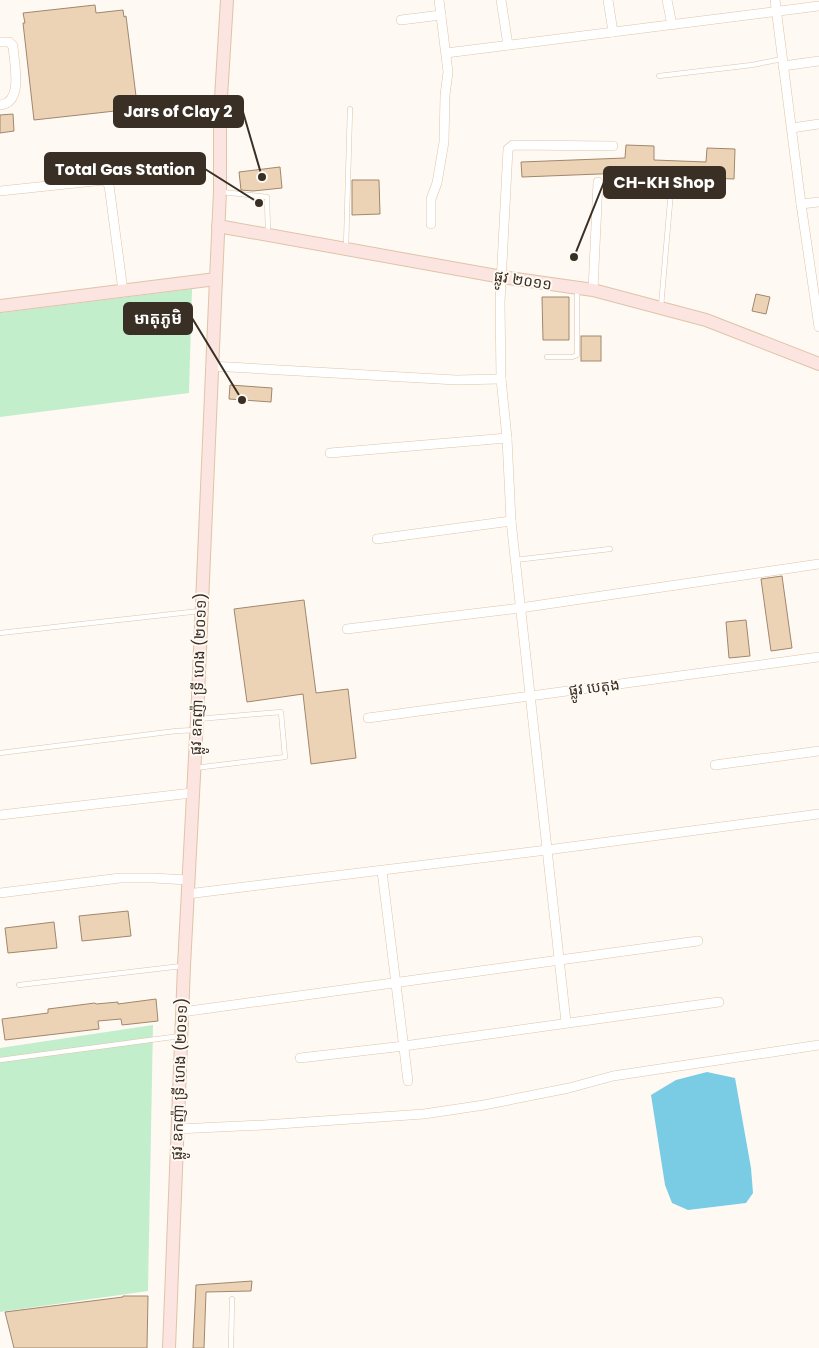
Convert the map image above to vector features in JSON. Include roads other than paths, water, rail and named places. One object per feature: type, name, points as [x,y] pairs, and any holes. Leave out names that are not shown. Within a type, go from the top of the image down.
[{"type":"main road","name":"ផ្លូវ ឧកញ៉ា ទ្រី ហេង (២០១១)","points":[[168,1348],[220,192],[220,114],[227,0]]},
{"type":"main road","name":"ផ្លូវ ២០១១","points":[[218,226],[502,277],[593,290],[706,320],[819,364]]},
{"type":"main road","points":[[0,306],[216,279]]},
{"type":"street","points":[[431,224],[431,198],[437,183],[444,142],[445,95],[448,72],[439,0]]},
{"type":"street","points":[[501,0],[508,45]]},
{"type":"street","points":[[608,0],[613,32]]},
{"type":"street","points":[[667,0],[672,25]]},
{"type":"street","points":[[775,0],[819,327]]},
{"type":"street","points":[[446,53],[819,6]]},
{"type":"street","points":[[401,20],[441,15]]},
{"type":"street","points":[[0,42],[9,42],[13,46],[16,91],[12,100],[4,105],[0,105]]},
{"type":"street","points":[[783,62],[819,61]]},
{"type":"street","points":[[792,128],[819,124]]},
{"type":"street","points":[[566,1022],[511,521],[507,438],[501,379],[500,302],[509,147],[513,145],[613,146]]},
{"type":"street","points":[[0,191],[104,180],[109,185],[123,291]]},
{"type":"street","points":[[593,290],[598,182]]},
{"type":"street","points":[[801,204],[819,202]]},
{"type":"street","points":[[211,366],[456,380],[501,379]]},
{"type":"street","points":[[330,453],[507,438]]},
{"type":"street","points":[[377,539],[511,521]]},
{"type":"street","points":[[347,629],[520,608],[819,564]]},
{"type":"street","name":"ផ្លូវ បេតុង","points":[[368,718],[819,657]]},
{"type":"street","points":[[715,765],[819,751]]},
{"type":"street","points":[[0,815],[192,793]]},
{"type":"street","points":[[187,894],[382,871],[819,814]]},
{"type":"street","points":[[382,871],[408,1081]]},
{"type":"street","points":[[0,893],[120,878],[188,880]]},
{"type":"street","points":[[182,1012],[698,941]]},
{"type":"street","points":[[300,1058],[404,1046],[719,1002]]},
{"type":"street","points":[[177,1129],[424,1114],[484,1105],[569,1088],[613,1076],[819,1045]]},
{"type":"lane","points":[[659,76],[783,62]]},
{"type":"lane","points":[[346,249],[350,109]]},
{"type":"lane","points":[[661,307],[671,191]]},
{"type":"lane","points":[[220,192],[267,197],[268,235]]},
{"type":"lane","points":[[547,357],[572,357],[577,355],[578,288]]},
{"type":"lane","points":[[515,560],[610,549]]},
{"type":"lane","points":[[0,633],[201,611]]},
{"type":"lane","points":[[0,753],[176,731],[219,718],[281,712],[286,757],[194,769]]},
{"type":"lane","points":[[19,985],[184,966]]},
{"type":"lane","points":[[0,1060],[181,1036]]},
{"type":"lane","points":[[231,1348],[232,1299]]},
{"type":"water","points":[[707,1072],[735,1078],[751,1168],[753,1193],[746,1203],[688,1210],[672,1203],[665,1185],[651,1095],[676,1080]]},
{"type":"place","name":"Jars of Clay 2","points":[[262,177]]},
{"type":"place","name":"Total Gas Station","points":[[259,203]]},
{"type":"place","name":"CH-KH Shop","points":[[574,257]]},
{"type":"place","name":"មាតុភូមិ","points":[[242,400]]}]
